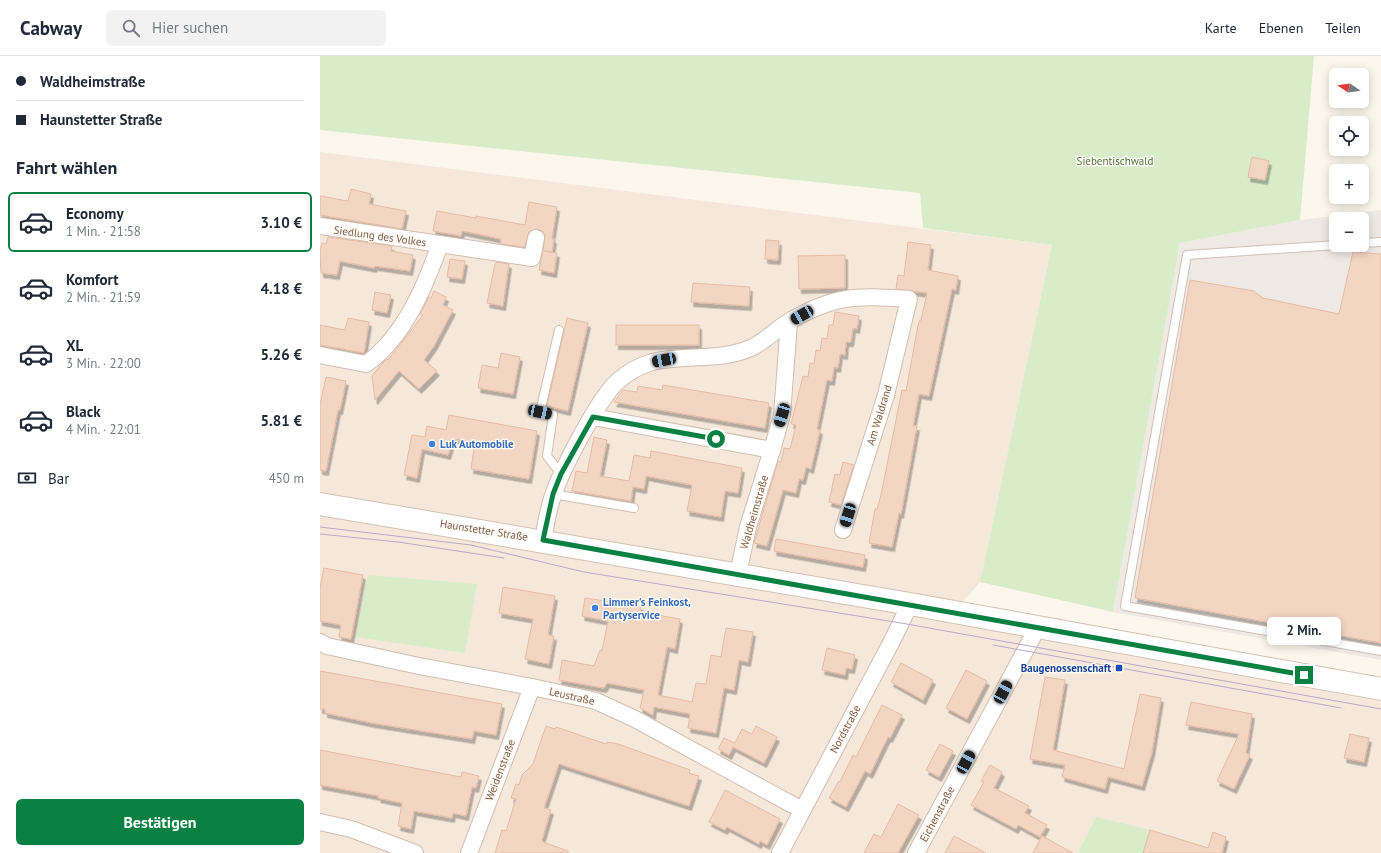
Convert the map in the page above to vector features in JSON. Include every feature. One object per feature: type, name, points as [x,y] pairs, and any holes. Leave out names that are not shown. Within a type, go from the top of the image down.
[{"type":"main road","name":"Haunstetter Straße","points":[[320,504],[543,540],[738,574],[1381,689]]},
{"type":"street","name":"Siedlung des Volkes","points":[[320,226],[532,258],[536,238]]},
{"type":"street","name":"Siedlung des Volkes","points":[[320,355],[366,364],[375,357],[396,333],[415,303],[430,275],[440,244]]},
{"type":"street","name":"Am Waldrand","points":[[789,322],[814,307],[838,299],[862,297],[909,299],[886,395],[843,530]]},
{"type":"street","points":[[543,540],[553,494],[561,474],[593,417],[617,381],[636,368],[675,358],[720,356],[734,353],[754,346],[789,322]]},
{"type":"street","name":"Waldheimstraße","points":[[738,574],[748,527],[782,415],[789,322]]},
{"type":"street","points":[[593,417],[772,450]]},
{"type":"street","name":"Nordstraße","points":[[780,853],[894,639],[910,604]]},
{"type":"street","name":"Eichenstraße","points":[[916,853],[1038,628]]},
{"type":"street","name":"Leustraße","points":[[320,642],[327,646],[419,666],[532,687],[601,703],[634,719],[802,810]]},
{"type":"street","name":"Weidenstraße","points":[[469,853],[532,687]]},
{"type":"street","points":[[320,822],[350,829],[415,853]]},
{"type":"lane","points":[[1369,243],[1381,242]]},
{"type":"lane","points":[[1329,246],[1188,255],[1125,606],[1381,651]]},
{"type":"lane","points":[[559,330],[540,412],[553,415],[547,456],[561,474]]},
{"type":"lane","points":[[553,494],[634,508]]},
{"type":"shaded area","points":[[320,152],[1052,245],[980,582],[948,619],[1381,702],[1381,853],[320,853]]},
{"type":"shaded area","points":[[1381,210],[1381,660],[1113,612],[1180,243],[1300,220],[1329,216],[1329,252],[1369,252],[1369,212],[1365,212]]},
{"type":"green space","name":"Siebentischwald","points":[[320,56],[1314,56],[1300,220],[1180,243],[1113,612],[980,582],[1052,245],[923,228],[920,193],[320,130]]},
{"type":"green space","points":[[368,575],[477,584],[465,653],[355,637]]},
{"type":"green space","points":[[1096,817],[1150,830],[1143,853],[1078,853]]},
{"type":"building","points":[[1252,157],[1269,161],[1265,180],[1248,177]]},
{"type":"building","points":[[351,189],[371,194],[369,204],[406,211],[402,229],[320,215],[320,196],[348,201]]},
{"type":"building","points":[[529,202],[557,207],[552,239],[554,239],[552,252],[543,251],[545,235],[542,231],[537,229],[529,232],[525,247],[501,244],[501,239],[462,231],[461,236],[433,231],[437,211],[525,225]]},
{"type":"building","points":[[328,237],[392,246],[391,251],[413,255],[410,271],[375,266],[374,268],[340,261],[337,275],[321,273],[320,250],[322,243],[326,244]]},
{"type":"building","points":[[766,240],[779,241],[778,260],[765,259]]},
{"type":"building","points":[[908,242],[931,245],[928,270],[958,276],[956,290],[952,289],[929,396],[919,394],[913,426],[917,426],[901,514],[899,513],[892,547],[869,543],[875,509],[877,509],[881,495],[902,390],[906,391],[918,325],[921,320],[927,293],[896,289],[898,275],[904,276]]},
{"type":"building","points":[[543,251],[557,253],[554,273],[539,270]]},
{"type":"building","points":[[1353,252],[1381,254],[1381,643],[1135,598],[1190,280],[1254,291],[1263,298],[1339,314]]},
{"type":"building","points":[[845,255],[845,288],[799,289],[798,256]]},
{"type":"building","points":[[450,259],[465,261],[462,279],[447,277]]},
{"type":"building","points":[[497,262],[509,264],[503,306],[487,303],[495,264]]},
{"type":"building","points":[[693,283],[750,287],[749,306],[691,302]]},
{"type":"building","points":[[434,291],[446,297],[443,305],[453,310],[434,346],[424,360],[437,371],[419,389],[399,371],[375,400],[372,376],[384,361],[387,359],[388,360],[423,315],[420,314]]},
{"type":"building","points":[[375,292],[391,295],[387,313],[372,310]]},
{"type":"building","points":[[835,312],[859,316],[857,329],[853,328],[851,342],[846,342],[845,355],[840,354],[838,368],[834,367],[832,381],[827,380],[817,429],[820,430],[811,469],[806,467],[803,480],[799,479],[796,493],[783,490],[767,546],[754,543],[778,461],[781,462],[784,448],[790,449],[796,425],[791,424],[803,376],[808,377],[810,363],[814,364],[816,350],[820,351],[822,338],[827,339],[829,325],[833,325]]},
{"type":"building","points":[[348,318],[369,322],[364,353],[320,345],[320,325],[345,330]]},
{"type":"building","points":[[567,318],[588,323],[568,411],[547,406]]},
{"type":"building","points":[[616,325],[699,325],[699,345],[616,345]]},
{"type":"building","points":[[501,353],[520,357],[513,394],[478,388],[482,365],[498,368]]},
{"type":"building","points":[[326,377],[346,381],[340,410],[338,410],[326,471],[320,470],[320,405]]},
{"type":"building","points":[[663,385],[769,403],[765,428],[614,402],[623,390],[637,392],[638,386],[662,390]]},
{"type":"building","points":[[449,415],[537,431],[529,479],[471,469],[475,442],[453,439],[448,455],[422,449],[417,478],[404,475],[412,435],[425,437],[427,426],[446,430]]},
{"type":"building","points":[[594,437],[607,440],[600,476],[629,481],[634,455],[650,458],[651,451],[742,468],[738,493],[725,491],[721,517],[687,511],[692,485],[646,476],[644,489],[633,487],[631,501],[572,491],[576,471],[587,473]]},
{"type":"building","points":[[843,462],[854,465],[841,505],[829,502],[835,474],[840,475]]},
{"type":"building","points":[[776,539],[865,555],[863,567],[774,551]]},
{"type":"building","points":[[324,568],[363,575],[351,639],[339,637],[341,625],[320,621],[320,588]]},
{"type":"building","points":[[503,587],[555,596],[548,635],[554,636],[549,664],[525,659],[533,619],[499,613]]},
{"type":"building","points":[[585,598],[641,606],[640,612],[680,619],[675,649],[667,647],[658,695],[692,702],[696,683],[706,684],[711,655],[721,657],[726,628],[753,632],[748,662],[739,660],[734,690],[724,688],[716,733],[688,728],[690,714],[654,707],[653,715],[640,708],[644,690],[607,683],[604,688],[559,680],[562,660],[594,666],[600,650],[602,651],[608,621],[582,616]]},
{"type":"building","points":[[827,648],[855,655],[852,669],[846,668],[845,675],[822,670]]},
{"type":"building","points":[[901,663],[933,680],[923,700],[891,682]]},
{"type":"building","points":[[966,670],[987,681],[967,719],[946,708]]},
{"type":"building","points":[[320,671],[502,704],[496,735],[474,731],[472,739],[372,723],[325,713],[325,709],[320,709]]},
{"type":"building","points":[[1045,677],[1065,680],[1053,750],[1124,769],[1140,694],[1161,698],[1152,752],[1142,786],[1108,777],[1105,789],[1062,777],[1065,765],[1030,759]]},
{"type":"building","points":[[1191,702],[1252,714],[1246,753],[1250,755],[1234,789],[1217,781],[1239,734],[1186,725]]},
{"type":"building","points":[[882,705],[902,715],[890,738],[888,737],[870,774],[865,771],[846,807],[829,798],[839,781],[840,782],[853,755],[856,757]]},
{"type":"building","points":[[546,726],[555,729],[556,727],[606,744],[607,742],[618,744],[690,770],[689,773],[699,776],[689,806],[559,764],[544,808],[551,810],[542,840],[543,842],[568,851],[568,853],[495,853],[502,830],[506,831],[516,799],[511,798],[516,784],[519,785],[522,775],[533,764]]},
{"type":"building","points":[[756,726],[777,737],[764,763],[733,747],[729,755],[718,749],[724,738],[735,743],[742,729],[752,734]]},
{"type":"building","points":[[1350,734],[1369,738],[1364,762],[1344,758]]},
{"type":"building","points":[[940,744],[953,751],[939,777],[926,770]]},
{"type":"building","points":[[320,750],[461,777],[462,772],[479,776],[476,788],[472,787],[466,816],[453,813],[452,818],[414,811],[411,829],[398,826],[402,803],[378,798],[379,796],[320,785]]},
{"type":"building","points":[[990,765],[1002,772],[994,788],[1029,806],[1025,813],[1047,825],[1040,837],[1018,825],[1016,829],[971,805],[984,782],[981,781]]},
{"type":"building","points":[[725,790],[780,819],[767,845],[760,841],[759,844],[727,827],[725,830],[709,822]]},
{"type":"building","points":[[898,804],[919,815],[898,853],[864,853],[874,834],[881,837]]},
{"type":"building","points":[[1150,830],[1208,848],[1213,832],[1226,837],[1222,853],[1143,853]]},
{"type":"building","points":[[954,836],[986,853],[945,853]]},
{"type":"building","points":[[1042,836],[1073,853],[1033,853]]},
{"type":"tram line","points":[[320,527],[471,545],[584,572],[901,623],[1381,709]]},
{"type":"tram line","points":[[320,534],[398,542],[504,558]]},
{"type":"tram line","points":[[993,645],[1341,708]]},
{"type":"place","name":"Luk Automobile","points":[[432,444]]},
{"type":"place","name":"Limmer's Feinkost, Partyservice","points":[[595,608]]},
{"type":"place","name":"Baugenossenschaft","points":[[1119,668]]},
{"type":"route","points":[[716,439],[593,417],[561,474],[553,494],[543,540],[1304,675]]}]
